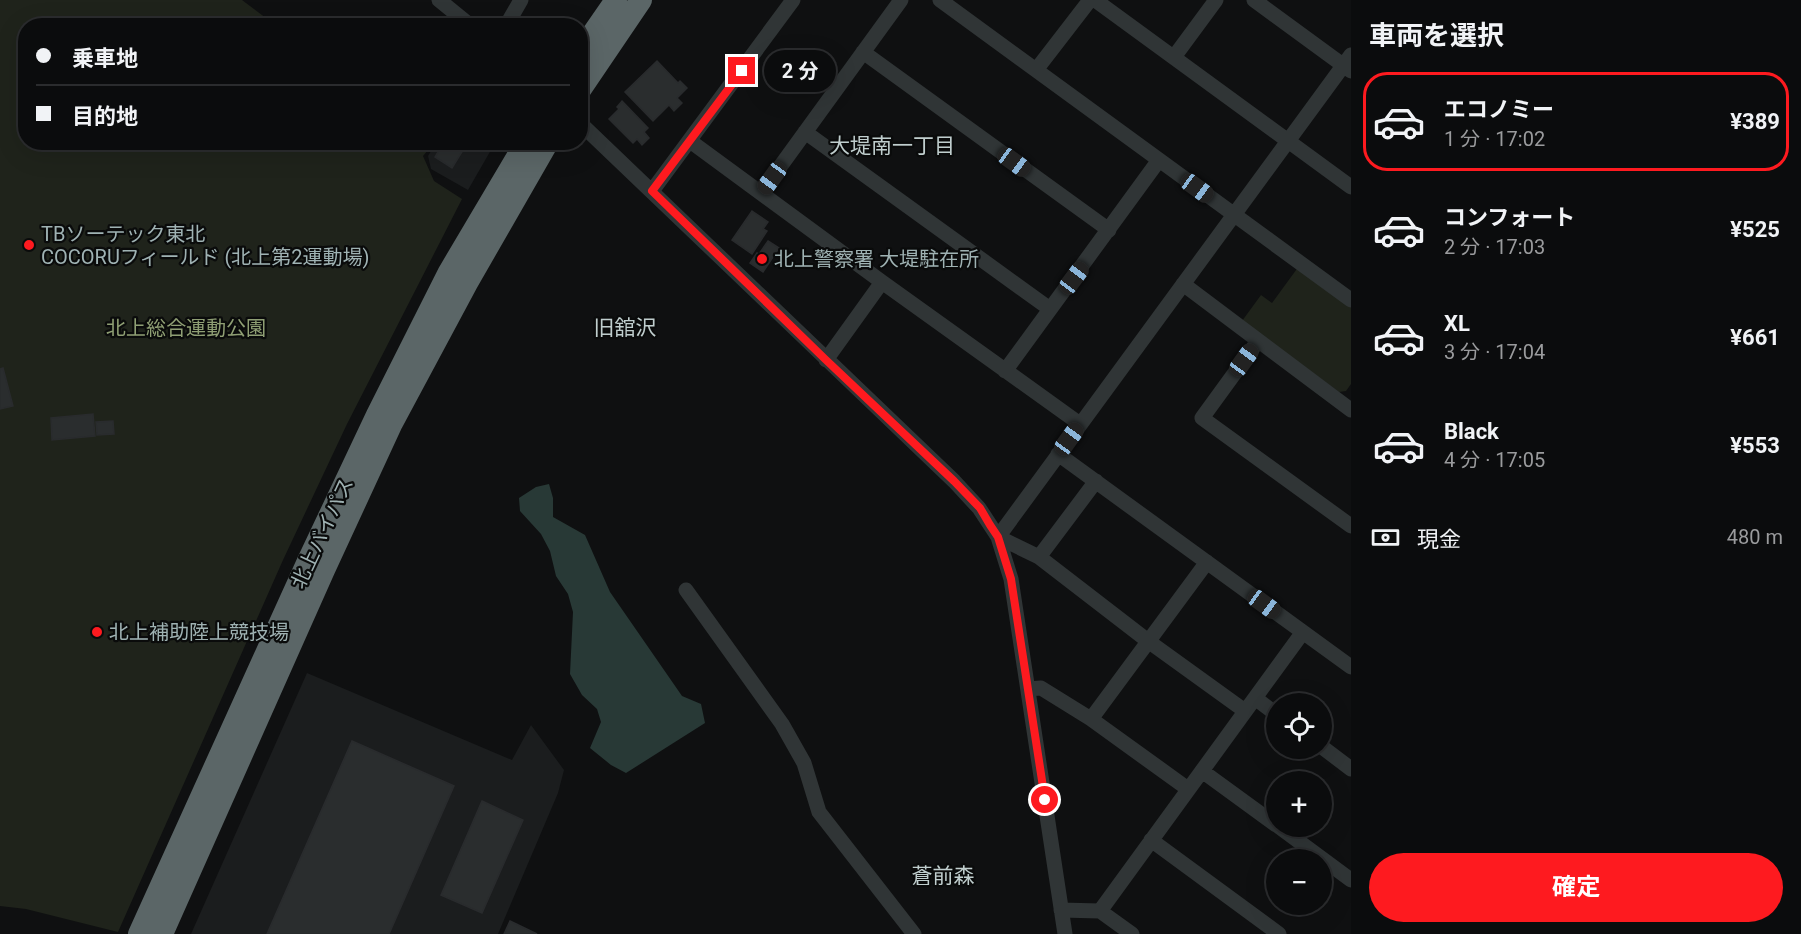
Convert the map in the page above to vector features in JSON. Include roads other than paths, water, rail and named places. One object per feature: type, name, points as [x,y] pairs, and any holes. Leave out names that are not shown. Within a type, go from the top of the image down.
[{"type":"highway","points":[[588,40],[616,0]]},
{"type":"highway","points":[[588,78],[640,0]]},
{"type":"highway","name":"北上バイパス","points":[[139,934],[308,561],[377,415],[449,272],[521,150]]},
{"type":"highway","name":"北上バイパス","points":[[162,934],[392,423],[467,283],[543,150]]},
{"type":"street","points":[[439,0],[461,18]]},
{"type":"street","points":[[511,18],[521,0]]},
{"type":"street","points":[[652,191],[793,0]]},
{"type":"street","points":[[761,194],[901,0]]},
{"type":"street","points":[[940,0],[1351,300]]},
{"type":"street","points":[[1036,70],[1090,0]]},
{"type":"street","points":[[1095,0],[1351,187]]},
{"type":"street","points":[[1174,57],[1216,0]]},
{"type":"street","points":[[998,537],[1288,141],[1349,64],[1271,5],[1254,0]]},
{"type":"street","points":[[863,52],[1109,230]]},
{"type":"street","points":[[588,131],[954,481],[980,508],[998,537],[1011,579],[1065,934]]},
{"type":"street","points":[[805,132],[1050,309]]},
{"type":"street","points":[[690,141],[1080,424]]},
{"type":"street","points":[[1005,371],[1159,160]]},
{"type":"street","points":[[826,360],[882,282]]},
{"type":"street","points":[[1183,284],[1258,341],[1348,402]]},
{"type":"street","points":[[1258,341],[1202,418],[1351,526]]},
{"type":"street","points":[[1058,454],[1351,666]]},
{"type":"street","points":[[1039,557],[1096,481]]},
{"type":"street","points":[[998,537],[1039,557],[1148,641],[1250,704],[1266,710]]},
{"type":"street","points":[[1091,718],[1207,562]]},
{"type":"street","points":[[686,590],[782,724],[804,763],[819,812],[914,934]]},
{"type":"street","points":[[1100,911],[1303,632]]},
{"type":"street","points":[[1028,689],[1041,688],[1091,718],[1188,789]]},
{"type":"street","points":[[1332,755],[1351,769]]},
{"type":"street","points":[[1202,771],[1266,818]]},
{"type":"street","points":[[1292,837],[1351,880]]},
{"type":"street","points":[[1151,840],[1279,934]]},
{"type":"street","points":[[1062,910],[1100,911],[1132,934]]},
{"type":"place","name":"TBソーテック東北 COCORUフィールド (北上第2運動場)","points":[[29,245]]},
{"type":"place","name":"北上警察署 大堤駐在所","points":[[762,259]]},
{"type":"place","name":"北上補助陸上競技場","points":[[97,632]]},
{"type":"district","name":"大堤南一丁目","points":[[892,146]]},
{"type":"district","name":"旧舘沢","points":[[625,328]]},
{"type":"district","name":"蒼前森","points":[[943,876]]},
{"type":"park label","name":"北上総合運動公園","points":[[186,328]]}]
